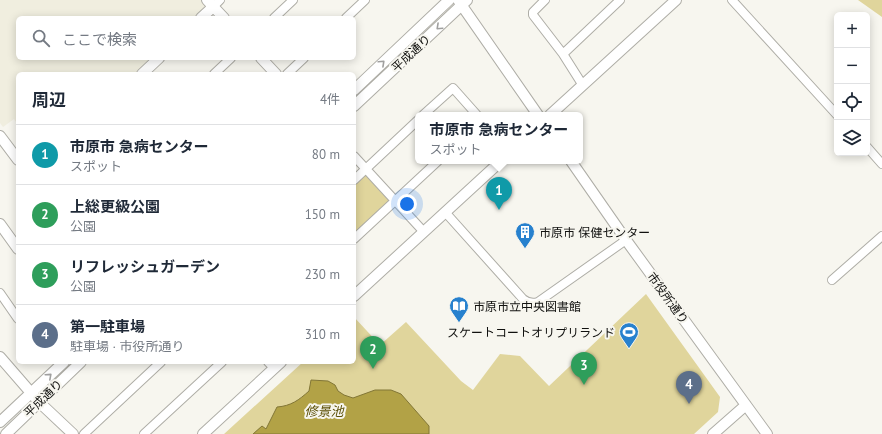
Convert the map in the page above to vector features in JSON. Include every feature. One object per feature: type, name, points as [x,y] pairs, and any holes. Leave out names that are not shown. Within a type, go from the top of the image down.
[{"type":"street","points":[[276,16],[293,0]]},
{"type":"street","points":[[348,16],[365,0]]},
{"type":"street","name":"平成通り","points":[[356,88],[449,0]]},
{"type":"street","points":[[545,0],[533,12],[533,15],[563,54],[582,84]]},
{"type":"street","points":[[563,54],[619,0]]},
{"type":"street","points":[[553,112],[582,84],[676,0]]},
{"type":"street","points":[[732,0],[834,112]]},
{"type":"street","points":[[203,16],[214,2],[223,16]]},
{"type":"street","points":[[462,2],[536,112]]},
{"type":"street","name":"平成通り","points":[[356,104],[462,2]]},
{"type":"street","points":[[144,72],[157,60]]},
{"type":"street","points":[[216,72],[229,60]]},
{"type":"street","points":[[263,60],[274,72]]},
{"type":"street","points":[[289,72],[302,60]]},
{"type":"street","points":[[426,112],[453,88],[474,112]]},
{"type":"street","points":[[356,178],[415,123]]},
{"type":"street","points":[[0,136],[16,157]]},
{"type":"street","points":[[870,151],[882,164]]},
{"type":"street","points":[[356,158],[423,231]]},
{"type":"street","points":[[356,237],[396,202],[435,164]]},
{"type":"street","points":[[356,294],[498,164]]},
{"type":"street","name":"市役所通り","points":[[573,164],[766,434]]},
{"type":"street","points":[[445,212],[523,299],[533,304],[626,240]]},
{"type":"street","points":[[0,224],[16,246]]},
{"type":"street","points":[[832,280],[882,236]]},
{"type":"street","points":[[0,294],[16,316]]},
{"type":"street","points":[[0,357],[39,402],[73,434]]},
{"type":"street","name":"平成通り","points":[[0,422],[27,389],[61,364]]},
{"type":"street","name":"平成通り","points":[[6,434],[79,364]]},
{"type":"street","points":[[84,434],[159,364]]},
{"type":"street","points":[[144,434],[220,364]]},
{"type":"street","points":[[204,434],[274,364]]},
{"type":"street","points":[[713,434],[746,405]]},
{"type":"shaded area","points":[[0,0],[203,0],[205,2],[206,10],[199,16],[16,16],[16,60],[152,60],[139,72],[16,72],[16,122],[14,119],[3,127],[0,123]]},
{"type":"shaded area","points":[[858,0],[882,0],[882,17]]},
{"type":"shaded area","points":[[363,174],[366,174],[389,198],[389,204],[356,232],[356,181]]},
{"type":"shaded area","points":[[646,294],[720,397],[718,412],[694,434],[224,434],[301,364],[356,364],[356,319],[380,345],[406,322],[461,381],[473,390],[500,354],[520,356],[549,386]]},
{"type":"water","name":"修景池","points":[[311,380],[328,381],[335,385],[338,391],[353,398],[375,390],[391,390],[401,394],[429,426],[429,434],[253,434],[262,426],[266,429],[277,407],[294,402],[309,391]]},
{"type":"place","name":"市原市 急病センター","points":[[499,210]]},
{"type":"place","name":"市原市 保健センター","points":[[525,249]]},
{"type":"place","name":"市原市立中央図書館","points":[[459,323]]},
{"type":"place","name":"スケートコートオリプリランド","points":[[629,349]]},
{"type":"place","name":"上総更級公園","points":[[373,369]]},
{"type":"place","name":"リフレッシュガーデン","points":[[584,385]]},
{"type":"place","name":"第一駐車場","points":[[689,404]]}]
